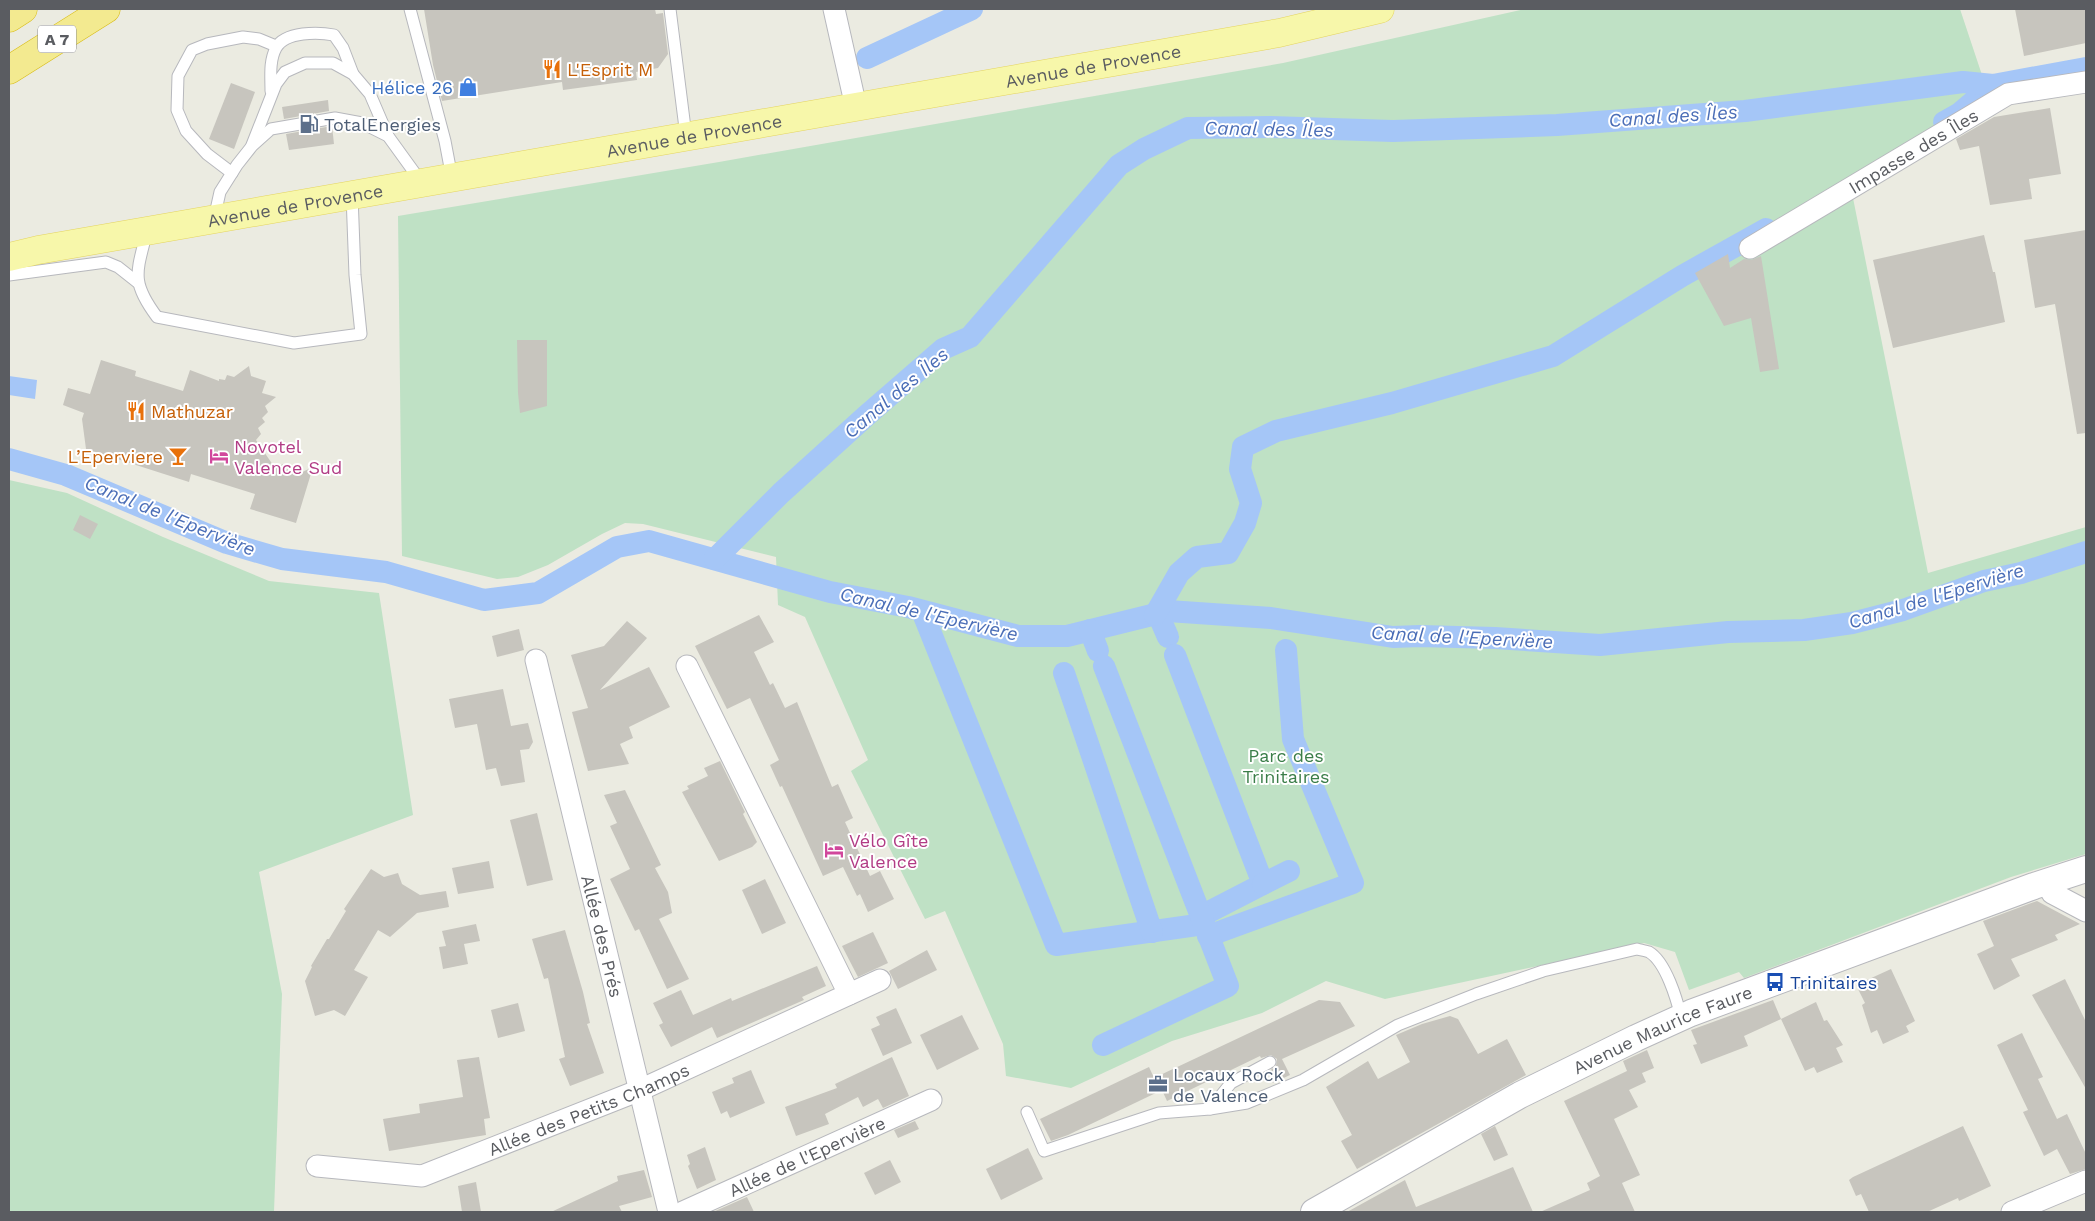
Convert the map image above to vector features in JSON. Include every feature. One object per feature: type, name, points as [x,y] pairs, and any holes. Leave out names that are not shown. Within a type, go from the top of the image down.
[{"type":"highway","name":"A 7","points":[[9,18],[24,9]]},
{"type":"highway","name":"A 7","points":[[9,70],[106,9]]},
{"type":"main road","name":"Avenue de Provence","points":[[9,257],[38,250],[1279,33],[1380,9]]},
{"type":"street","points":[[834,9],[856,107]]},
{"type":"street","name":"Impasse des Îles","points":[[1750,248],[2008,94],[2086,82]]},
{"type":"street","name":"Allée des Prés","points":[[536,660],[669,1212]]},
{"type":"street","points":[[687,666],[849,994]]},
{"type":"street","name":"Avenue Maurice Faure","points":[[1320,1211],[1520,1095],[1681,1017],[2047,881],[2086,869]]},
{"type":"street","points":[[2047,881],[2052,893],[2086,911]]},
{"type":"street","name":"Allée des Petits Champs","points":[[317,1166],[422,1176],[640,1090],[880,980]]},
{"type":"street","name":"Allée de l'Epervière","points":[[683,1212],[931,1100]]},
{"type":"street","points":[[2012,1212],[2086,1181]]},
{"type":"lane","points":[[410,9],[445,141],[452,178]]},
{"type":"lane","points":[[670,9],[686,136]]},
{"type":"lane","points":[[270,96],[272,63],[276,46],[298,34],[318,32],[334,35],[343,48],[353,74]]},
{"type":"lane","points":[[232,173],[207,154],[186,131],[177,110],[178,76],[192,50],[207,44],[244,37],[259,39],[276,46]]},
{"type":"lane","points":[[252,146],[270,96],[285,72],[305,63],[333,62],[353,74],[370,94],[388,136],[422,183]]},
{"type":"lane","points":[[214,219],[220,192],[232,173],[252,146],[271,129],[335,118],[362,123],[388,136]]},
{"type":"lane","points":[[147,231],[137,282],[144,300],[157,317],[294,343],[362,334],[355,275],[352,195]]},
{"type":"lane","points":[[9,275],[106,262],[118,267],[137,282]]},
{"type":"lane","points":[[1027,1112],[1044,1151],[1159,1114],[1210,1109],[1247,1102],[1303,1080],[1398,1025],[1476,994],[1543,971],[1637,949],[1650,953],[1659,962],[1676,994],[1681,1017]]},
{"type":"lane","points":[[1210,1109],[1231,1083],[1270,1062]]},
{"type":"green space","name":"Parc des Trinitaires","points":[[1525,9],[1960,9],[1989,96],[1853,198],[1928,573],[2086,527],[2086,854],[2011,877],[1744,978],[1739,972],[1689,990],[1675,952],[1644,943],[1385,999],[1326,981],[1262,1013],[1172,1041],[1071,1088],[1006,1076],[1003,1044],[945,911],[925,919],[851,771],[868,760],[805,617],[778,605],[776,557],[643,524],[625,523],[548,565],[518,577],[497,579],[402,556],[398,216],[1283,63]]},
{"type":"green space","points":[[9,480],[67,493],[163,537],[269,581],[379,593],[413,815],[259,872],[282,994],[274,1212],[9,1212]]},
{"type":"water","points":[[9,376],[37,380],[35,399],[9,395]]},
{"type":"building","points":[[424,9],[655,9],[656,14],[663,13],[668,54],[658,68],[636,72],[637,80],[563,90],[562,82],[442,101],[433,65]]},
{"type":"building","points":[[2015,9],[2086,9],[2086,43],[2024,56]]},
{"type":"building","points":[[231,83],[255,92],[234,149],[209,139]]},
{"type":"building","points":[[328,100],[329,111],[284,119],[282,107]]},
{"type":"building","points":[[2050,108],[2061,174],[2029,179],[2032,199],[1990,205],[1979,146],[1960,150],[1956,139],[1994,117]]},
{"type":"building","points":[[332,126],[334,144],[289,150],[286,134]]},
{"type":"building","points":[[2086,230],[2086,433],[2077,434],[2055,304],[2035,308],[2024,240]]},
{"type":"building","points":[[1984,235],[1993,272],[1995,272],[2005,322],[1893,348],[1873,260]]},
{"type":"building","points":[[1728,254],[1730,268],[1744,259],[1751,260],[1761,256],[1779,369],[1760,372],[1751,318],[1724,326],[1695,273]]},
{"type":"building","points":[[517,340],[547,340],[547,406],[520,413],[518,393]]},
{"type":"building","points":[[101,360],[136,371],[135,376],[183,391],[190,370],[219,381],[219,379],[225,380],[227,375],[234,377],[249,366],[251,376],[266,381],[262,393],[276,397],[265,406],[268,412],[262,418],[265,422],[258,428],[261,434],[256,440],[275,468],[283,464],[286,470],[293,467],[298,474],[313,467],[296,523],[250,509],[255,494],[191,474],[189,482],[86,449],[82,419],[84,413],[63,405],[68,388],[90,394]]},
{"type":"building","points":[[80,515],[98,524],[90,539],[73,530]]},
{"type":"building","points":[[759,615],[774,642],[754,652],[770,685],[773,683],[785,708],[797,702],[832,787],[838,784],[853,818],[845,822],[870,876],[880,871],[894,899],[868,912],[860,894],[857,896],[843,867],[823,876],[782,786],[780,787],[770,765],[779,760],[750,698],[727,709],[695,646]]},
{"type":"building","points":[[627,621],[647,638],[600,690],[649,667],[670,707],[629,727],[633,738],[620,744],[629,764],[588,771],[572,712],[588,708],[571,655],[604,646]]},
{"type":"building","points":[[519,629],[524,650],[497,657],[492,636]]},
{"type":"building","points":[[503,689],[511,726],[528,723],[533,742],[529,749],[520,750],[525,782],[501,786],[496,768],[486,770],[477,724],[455,728],[449,699]]},
{"type":"building","points":[[720,761],[745,812],[743,814],[757,842],[752,847],[719,861],[682,792],[689,789],[687,786],[708,776],[704,768]]},
{"type":"building","points":[[625,790],[661,865],[655,868],[668,892],[672,913],[659,919],[689,979],[667,989],[639,929],[635,931],[610,879],[630,869],[610,826],[617,823],[604,795]]},
{"type":"building","points":[[537,813],[553,880],[527,886],[510,820]]},
{"type":"building","points":[[489,861],[494,888],[458,894],[452,868]]},
{"type":"building","points":[[371,869],[384,877],[398,873],[402,884],[420,895],[446,891],[449,907],[417,913],[390,937],[378,930],[354,970],[368,977],[345,1016],[334,1010],[315,1016],[305,981],[311,966],[346,911],[344,909]]},
{"type":"building","points":[[765,879],[786,923],[762,934],[742,890]]},
{"type":"building","points":[[2037,901],[2080,924],[2055,935],[2058,940],[2011,959],[2020,976],[1994,990],[1977,954],[1994,946],[1983,921]]},
{"type":"building","points":[[476,924],[480,941],[464,944],[468,964],[443,969],[439,947],[446,946],[442,931]]},
{"type":"building","points":[[565,930],[583,992],[590,1023],[587,1024],[604,1073],[570,1086],[559,1059],[565,1057],[548,978],[544,979],[532,939]]},
{"type":"building","points":[[873,932],[888,963],[858,977],[842,946]]},
{"type":"building","points":[[927,950],[937,970],[898,989],[889,971]]},
{"type":"building","points":[[817,966],[826,986],[802,997],[804,1000],[717,1038],[712,1027],[671,1047],[659,1025],[663,1023],[653,1003],[681,990],[693,1015],[731,998],[732,1001]]},
{"type":"building","points":[[1891,969],[1915,1021],[1906,1026],[1909,1032],[1883,1044],[1877,1030],[1871,1033],[1862,1005],[1865,1003],[1856,985]]},
{"type":"building","points":[[2065,979],[2086,1022],[2086,1089],[2032,995]]},
{"type":"building","points":[[1319,1000],[1340,1002],[1355,1026],[1282,1059],[1290,1075],[1273,1083],[1268,1072],[1276,1066],[1277,1059],[1271,1055],[1261,1058],[1260,1056],[1167,1101],[1156,1077]]},
{"type":"building","points":[[1773,1000],[1781,1019],[1744,1036],[1748,1046],[1701,1064],[1693,1045],[1697,1044],[1691,1030]]},
{"type":"building","points":[[1816,1002],[1824,1021],[1827,1020],[1843,1045],[1836,1048],[1843,1062],[1817,1073],[1814,1067],[1805,1071],[1781,1019]]},
{"type":"building","points":[[518,1003],[525,1031],[498,1038],[491,1010]]},
{"type":"building","points":[[896,1008],[912,1043],[883,1056],[871,1029],[880,1025],[876,1017]]},
{"type":"building","points":[[962,1015],[979,1049],[937,1070],[920,1035]]},
{"type":"building","points":[[1450,1016],[1458,1019],[1478,1054],[1507,1039],[1526,1075],[1357,1169],[1341,1141],[1352,1135],[1326,1087],[1368,1061],[1378,1079],[1410,1062],[1396,1035],[1422,1024]]},
{"type":"building","points":[[2022,1033],[2043,1077],[2038,1079],[2057,1119],[2067,1114],[2086,1154],[2086,1169],[2070,1174],[2057,1149],[2044,1156],[2023,1112],[2028,1110],[1997,1045]]},
{"type":"building","points":[[1647,1050],[1654,1068],[1642,1073],[1646,1082],[1629,1090],[1638,1107],[1614,1119],[1640,1175],[1622,1183],[1635,1212],[1540,1212],[1590,1190],[1587,1183],[1600,1176],[1564,1101],[1627,1071],[1623,1061]]},
{"type":"building","points":[[479,1057],[490,1118],[484,1119],[486,1135],[389,1151],[383,1119],[420,1113],[419,1104],[463,1097],[457,1060]]},
{"type":"building","points":[[892,1057],[909,1096],[883,1108],[878,1099],[863,1107],[858,1097],[825,1114],[829,1124],[796,1136],[785,1107],[837,1088],[835,1084]]},
{"type":"building","points":[[1149,1067],[1160,1091],[1068,1135],[1051,1141],[1040,1119]]},
{"type":"building","points":[[751,1070],[765,1103],[730,1118],[727,1111],[721,1114],[712,1092],[734,1083],[732,1078]]},
{"type":"building","points":[[915,1121],[919,1129],[898,1138],[894,1130]]},
{"type":"building","points":[[1495,1126],[1508,1155],[1494,1161],[1481,1134]]},
{"type":"building","points":[[1963,1126],[1991,1186],[1959,1201],[1958,1198],[1927,1212],[1869,1212],[1861,1194],[1856,1196],[1849,1180],[1853,1177]]},
{"type":"building","points":[[705,1147],[716,1180],[697,1189],[688,1166],[690,1164],[687,1155]]},
{"type":"building","points":[[1028,1148],[1043,1179],[1001,1200],[986,1169]]},
{"type":"building","points":[[890,1160],[901,1182],[875,1195],[864,1173]]},
{"type":"building","points":[[1513,1167],[1533,1212],[1347,1212],[1405,1180],[1416,1207]]},
{"type":"building","points":[[644,1170],[652,1197],[619,1206],[622,1212],[551,1212],[618,1181],[617,1176]]},
{"type":"building","points":[[476,1182],[481,1212],[462,1212],[458,1186]]},
{"type":"building","points":[[747,1197],[754,1212],[713,1212]]},
{"type":"waterway","points":[[867,58],[972,9]]},
{"type":"waterway","name":"Canal des Îles","points":[[715,559],[781,493],[866,416],[943,349],[970,337],[1119,165],[1144,149],[1188,128],[1271,127],[1393,131],[1557,125],[1745,111],[1963,82],[1993,85],[2086,68]]},
{"type":"waterway","name":"Canal des Îles","points":[[1944,122],[1960,113],[1993,85]]},
{"type":"waterway","name":"Canal des Îles","points":[[1155,615],[1179,573],[1197,557],[1228,553],[1245,523],[1251,503],[1240,469],[1243,447],[1276,431],[1392,403],[1553,356],[1682,276],[1766,229]]},
{"type":"waterway","name":"Canal de l'Epervière","points":[[9,459],[66,475],[227,543],[282,559],[386,572],[484,600],[538,593],[617,547],[649,541],[830,592],[908,607],[1018,636],[1067,636],[1168,611],[1271,618],[1393,637],[1495,638],[1600,645],[1728,632],[1804,630],[1852,623],[1903,610],[1984,581],[2021,573],[2086,552]]},
{"type":"waterway","points":[[922,611],[1056,945],[1204,924]]},
{"type":"waterway","points":[[1158,614],[1168,637]]},
{"type":"waterway","points":[[1090,630],[1098,651]]},
{"type":"waterway","points":[[1208,936],[1353,883],[1293,739],[1286,650]]},
{"type":"waterway","points":[[1175,655],[1263,884],[1201,916]]},
{"type":"waterway","points":[[1103,1045],[1228,986],[1104,666]]},
{"type":"waterway","points":[[1064,673],[1152,932]]},
{"type":"waterway","points":[[1263,884],[1289,871]]},
{"type":"place","name":"L'Esprit M","points":[[552,69]]},
{"type":"place","name":"Hélice 26","points":[[468,87]]},
{"type":"place","name":"TotalEnergies","points":[[309,124]]},
{"type":"place","name":"Mathuzar","points":[[136,411]]},
{"type":"place","name":"L’Eperviere","points":[[178,456]]},
{"type":"place","name":"Novotel Valence Sud","points":[[219,456]]},
{"type":"place","name":"Vélo Gîte Valence","points":[[834,850]]},
{"type":"place","name":"Trinitaires","points":[[1775,982]]},
{"type":"place","name":"Locaux Rock de Valence","points":[[1158,1084]]}]
